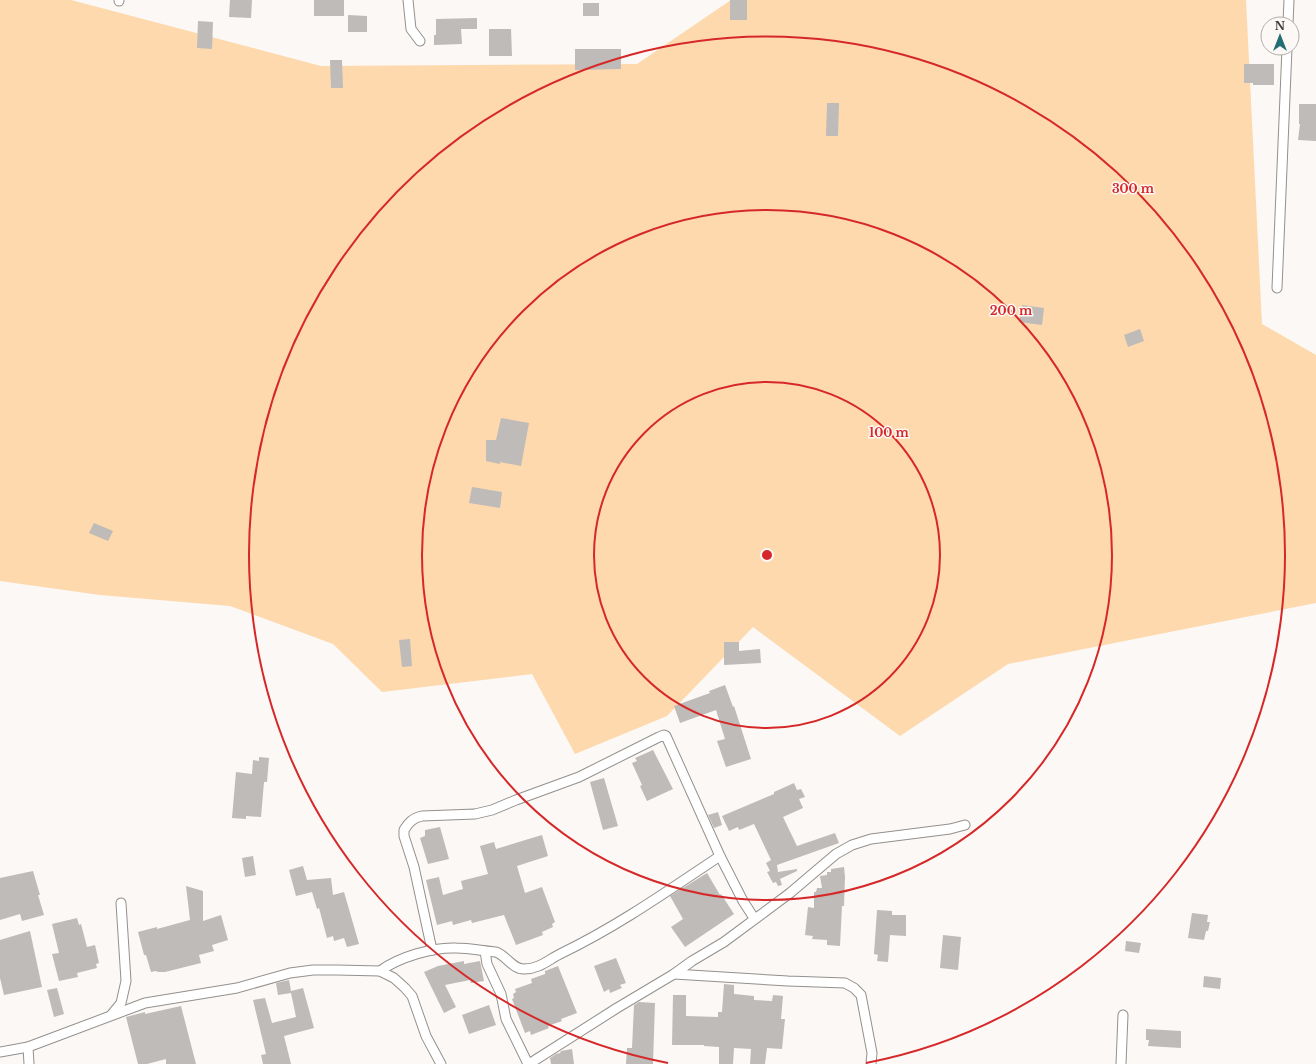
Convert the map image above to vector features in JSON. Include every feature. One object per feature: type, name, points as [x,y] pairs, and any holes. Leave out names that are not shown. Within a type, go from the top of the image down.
[{"type":"street","points":[[408,0],[411,29],[420,41]]},
{"type":"street","points":[[1288,16],[1289,0]]},
{"type":"street","points":[[1277,288],[1287,56]]},
{"type":"street","points":[[432,950],[414,867],[404,836],[404,830],[411,820],[422,816],[474,814],[492,810],[579,777],[659,737],[664,736],[666,736],[720,856],[743,901],[754,918]]},
{"type":"street","points":[[485,951],[487,964],[501,994],[506,1018],[528,1064],[724,942],[754,918],[790,893],[836,854],[871,839],[950,829],[965,825]]},
{"type":"street","points":[[380,971],[396,962],[432,950],[455,948],[496,952],[502,954],[516,967],[522,969],[540,966],[608,929],[720,856]]},
{"type":"street","points":[[112,1014],[121,1003],[126,981],[121,903]]},
{"type":"street","points":[[0,1052],[28,1047],[112,1014],[145,1003],[237,988],[290,973],[313,970],[380,971],[394,978],[412,996],[426,1036],[441,1064]]},
{"type":"street","points":[[674,974],[845,983],[854,988],[861,995],[872,1053],[871,1064]]},
{"type":"street","points":[[1121,1064],[1123,1015]]},
{"type":"street","points":[[28,1047],[29,1064]]},
{"type":"shaded area","points":[[0,0],[71,0],[321,66],[637,64],[731,0],[1246,0],[1262,324],[1316,355],[1316,603],[1008,664],[900,736],[753,627],[667,716],[575,754],[532,674],[382,692],[333,644],[230,606],[100,595],[0,581]]},
{"type":"building","points":[[230,0],[252,0],[251,18],[229,17]]},
{"type":"building","points":[[314,0],[344,0],[344,16],[314,16]]},
{"type":"building","points":[[730,0],[747,0],[747,20],[730,20]]},
{"type":"building","points":[[583,3],[599,3],[599,16],[583,16]]},
{"type":"building","points":[[348,15],[367,16],[367,32],[348,32]]},
{"type":"building","points":[[477,18],[477,29],[461,29],[462,44],[434,45],[434,35],[436,35],[436,19]]},
{"type":"building","points":[[198,21],[213,22],[212,49],[197,48]]},
{"type":"building","points":[[489,29],[511,29],[512,56],[489,56]]},
{"type":"building","points":[[575,49],[621,49],[621,69],[575,70]]},
{"type":"building","points":[[330,60],[342,60],[343,88],[331,88]]},
{"type":"building","points":[[1244,64],[1274,64],[1274,85],[1253,85],[1253,83],[1244,83]]},
{"type":"building","points":[[827,103],[839,103],[838,136],[826,136]]},
{"type":"building","points":[[1299,104],[1316,104],[1316,141],[1298,140],[1300,124]]},
{"type":"building","points":[[1022,305],[1044,308],[1042,325],[1019,322]]},
{"type":"building","points":[[1140,329],[1144,341],[1128,347],[1124,335]]},
{"type":"building","points":[[501,418],[529,423],[521,466],[486,461],[486,440],[496,440]]},
{"type":"building","points":[[472,487],[502,492],[500,508],[469,503]]},
{"type":"building","points":[[94,523],[113,531],[108,541],[89,533]]},
{"type":"building","points":[[410,639],[412,666],[402,667],[399,640]]},
{"type":"building","points":[[724,642],[739,642],[739,651],[760,649],[761,663],[724,665]]},
{"type":"building","points":[[725,685],[733,707],[734,706],[751,759],[726,767],[717,741],[725,739],[716,710],[680,723],[674,706],[710,693],[709,691]]},
{"type":"building","points":[[653,750],[673,789],[647,801],[640,786],[642,785],[632,763],[637,761],[635,758]]},
{"type":"building","points":[[259,757],[269,758],[267,782],[264,782],[261,817],[246,816],[246,819],[232,818],[236,772],[252,774],[253,760],[259,761]]},
{"type":"building","points":[[604,778],[618,826],[603,830],[590,782]]},
{"type":"building","points":[[794,783],[797,790],[801,789],[805,797],[799,799],[803,808],[783,817],[797,846],[835,833],[839,843],[777,865],[778,872],[797,869],[797,871],[780,879],[782,885],[778,886],[776,882],[773,883],[767,872],[770,871],[766,863],[771,860],[754,824],[739,830],[738,827],[729,831],[722,816],[774,794],[774,792]]},
{"type":"building","points":[[718,812],[722,825],[714,828],[708,815]]},
{"type":"building","points":[[440,827],[449,859],[428,864],[420,838],[425,836],[425,830]]},
{"type":"building","points":[[542,835],[548,856],[517,866],[525,893],[542,887],[555,922],[552,924],[553,927],[542,932],[543,935],[516,945],[504,915],[472,923],[471,920],[453,925],[452,921],[437,925],[426,880],[439,877],[443,895],[463,889],[461,881],[488,874],[480,846],[494,842],[496,849]]},
{"type":"building","points":[[253,856],[256,875],[245,877],[242,858]]},
{"type":"building","points":[[303,866],[307,880],[331,878],[333,895],[344,892],[359,944],[347,947],[344,938],[334,941],[333,936],[327,938],[319,908],[317,909],[312,892],[296,896],[289,870]]},
{"type":"building","points":[[844,867],[844,906],[842,906],[840,946],[827,945],[827,940],[812,939],[813,936],[805,935],[808,907],[814,908],[814,892],[816,892],[817,888],[822,888],[820,876],[827,875],[827,872],[831,872],[831,869]]},
{"type":"building","points":[[33,871],[44,915],[22,921],[20,914],[0,920],[0,878]]},
{"type":"building","points":[[707,873],[720,895],[721,894],[734,914],[685,947],[671,927],[683,919],[670,896]]},
{"type":"building","points":[[186,886],[203,891],[203,921],[221,915],[228,940],[212,945],[214,951],[199,955],[201,963],[165,972],[151,972],[146,955],[144,955],[138,932],[157,927],[157,929],[190,920]]},
{"type":"building","points":[[877,910],[892,911],[892,915],[906,915],[906,936],[890,935],[888,962],[877,961],[878,955],[874,954]]},
{"type":"building","points":[[1192,913],[1208,915],[1207,922],[1210,922],[1204,940],[1188,938]]},
{"type":"building","points":[[77,918],[79,925],[81,924],[87,947],[95,945],[99,963],[96,964],[97,968],[77,973],[78,977],[59,981],[52,954],[59,953],[52,924]]},
{"type":"building","points":[[30,931],[42,987],[4,995],[0,978],[0,940]]},
{"type":"building","points":[[943,935],[961,937],[958,970],[940,968]]},
{"type":"building","points":[[1126,941],[1141,943],[1139,953],[1125,951]]},
{"type":"building","points":[[616,958],[626,983],[620,985],[622,988],[610,993],[609,989],[604,992],[594,966]]},
{"type":"building","points":[[464,961],[464,964],[480,961],[484,981],[471,983],[470,980],[445,985],[456,1007],[444,1013],[424,972],[438,966]]},
{"type":"building","points":[[558,966],[577,1013],[561,1019],[562,1021],[548,1026],[549,1028],[531,1035],[530,1031],[525,1033],[512,999],[514,998],[513,994],[516,992],[515,989],[532,983],[531,979],[545,974],[545,971]]},
{"type":"building","points":[[1204,976],[1221,978],[1220,989],[1203,987]]},
{"type":"building","points":[[289,980],[291,991],[303,988],[314,1028],[284,1036],[291,1064],[263,1064],[261,1055],[266,1054],[253,1000],[265,998],[272,1023],[296,1017],[291,993],[278,995],[276,983]]},
{"type":"building","points":[[724,984],[734,985],[734,994],[754,996],[754,1000],[772,1001],[773,995],[783,996],[781,1019],[785,1019],[782,1049],[767,1048],[765,1064],[750,1064],[751,1049],[734,1048],[733,1064],[719,1064],[719,1047],[704,1045],[672,1045],[673,995],[686,995],[686,1016],[718,1017],[718,1012],[722,1012]]},
{"type":"building","points":[[57,988],[64,1014],[54,1017],[47,990]]},
{"type":"building","points":[[639,1002],[655,1003],[653,1064],[626,1064],[627,1048],[632,1048],[634,1005]]},
{"type":"building","points":[[489,1005],[496,1025],[469,1034],[462,1015]]},
{"type":"building","points":[[181,1006],[196,1064],[166,1064],[166,1059],[147,1064],[138,1064],[126,1017]]},
{"type":"building","points":[[1146,1029],[1181,1031],[1181,1048],[1148,1046],[1149,1040],[1146,1040]]},
{"type":"building","points":[[572,1049],[574,1064],[551,1064],[550,1058],[561,1051]]}]
